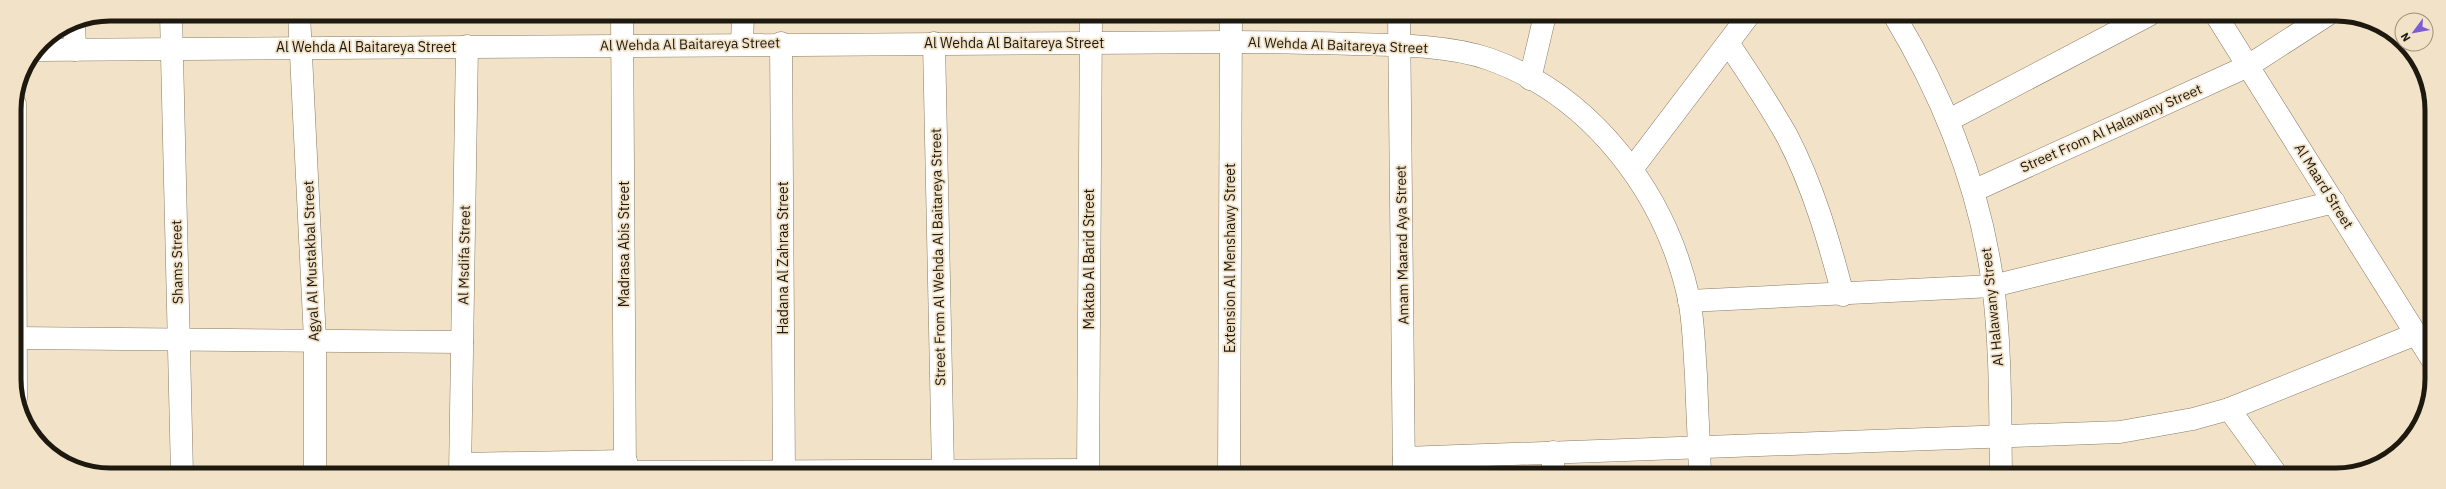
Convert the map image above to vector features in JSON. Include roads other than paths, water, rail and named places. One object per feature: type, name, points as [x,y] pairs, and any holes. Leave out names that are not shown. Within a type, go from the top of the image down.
[{"type":"street","name":"Shams Street","points":[[171,21],[182,468]]},
{"type":"street","name":"Agyal Al Mustakbal Street","points":[[300,21],[315,340],[315,468]]},
{"type":"street","name":"Madrasa Abis Street","points":[[622,21],[625,468]]},
{"type":"street","points":[[742,44],[743,21]]},
{"type":"street","name":"Maktab Al Barid Street","points":[[1088,468],[1091,21]]},
{"type":"street","name":"Extension Al Menshawy Street","points":[[1229,468],[1231,21]]},
{"type":"street","name":"Amam Maarad Aya Street","points":[[1399,21],[1404,466]]},
{"type":"street","points":[[1530,78],[1544,21]]},
{"type":"street","points":[[1632,169],[1744,21]]},
{"type":"street","name":"Al Halawany Street","points":[[1897,21],[1933,83],[1949,120],[1973,191],[1988,254],[1993,286],[1999,362],[2001,468]]},
{"type":"street","points":[[1949,120],[2138,21]]},
{"type":"street","name":"Al Maard Street","points":[[2220,21],[2425,348]]},
{"type":"street","name":"Street From Al Halawany Street","points":[[1973,191],[2248,66],[2318,21]]},
{"type":"street","points":[[75,29],[76,50]]},
{"type":"street","name":"Al Wehda Al Baitareya Street","points":[[44,50],[742,44],[1230,42],[1400,45],[1437,49],[1489,59],[1530,78],[1580,114],[1602,134],[1632,169],[1658,210],[1677,254],[1689,301],[1694,349],[1700,468]]},
{"type":"street","name":"Street From Al Wehda Al Baitareya Street","points":[[934,43],[943,468]]},
{"type":"street","points":[[1728,43],[1759,89],[1794,152],[1810,188],[1829,241],[1843,295]]},
{"type":"street","name":"Hadana Al Zahraa Street","points":[[781,44],[784,468]]},
{"type":"street","name":"Al Msdifa Street","points":[[461,468],[467,46]]},
{"type":"street","points":[[1689,301],[1843,295],[1993,286],[2334,202]]},
{"type":"street","points":[[1404,466],[1553,452],[2120,432],[2157,426],[2228,409],[2416,334]]},
{"type":"street","points":[[21,338],[462,342]]},
{"type":"street","points":[[2228,409],[2272,468]]},
{"type":"street","points":[[1553,452],[1553,468]]}]
